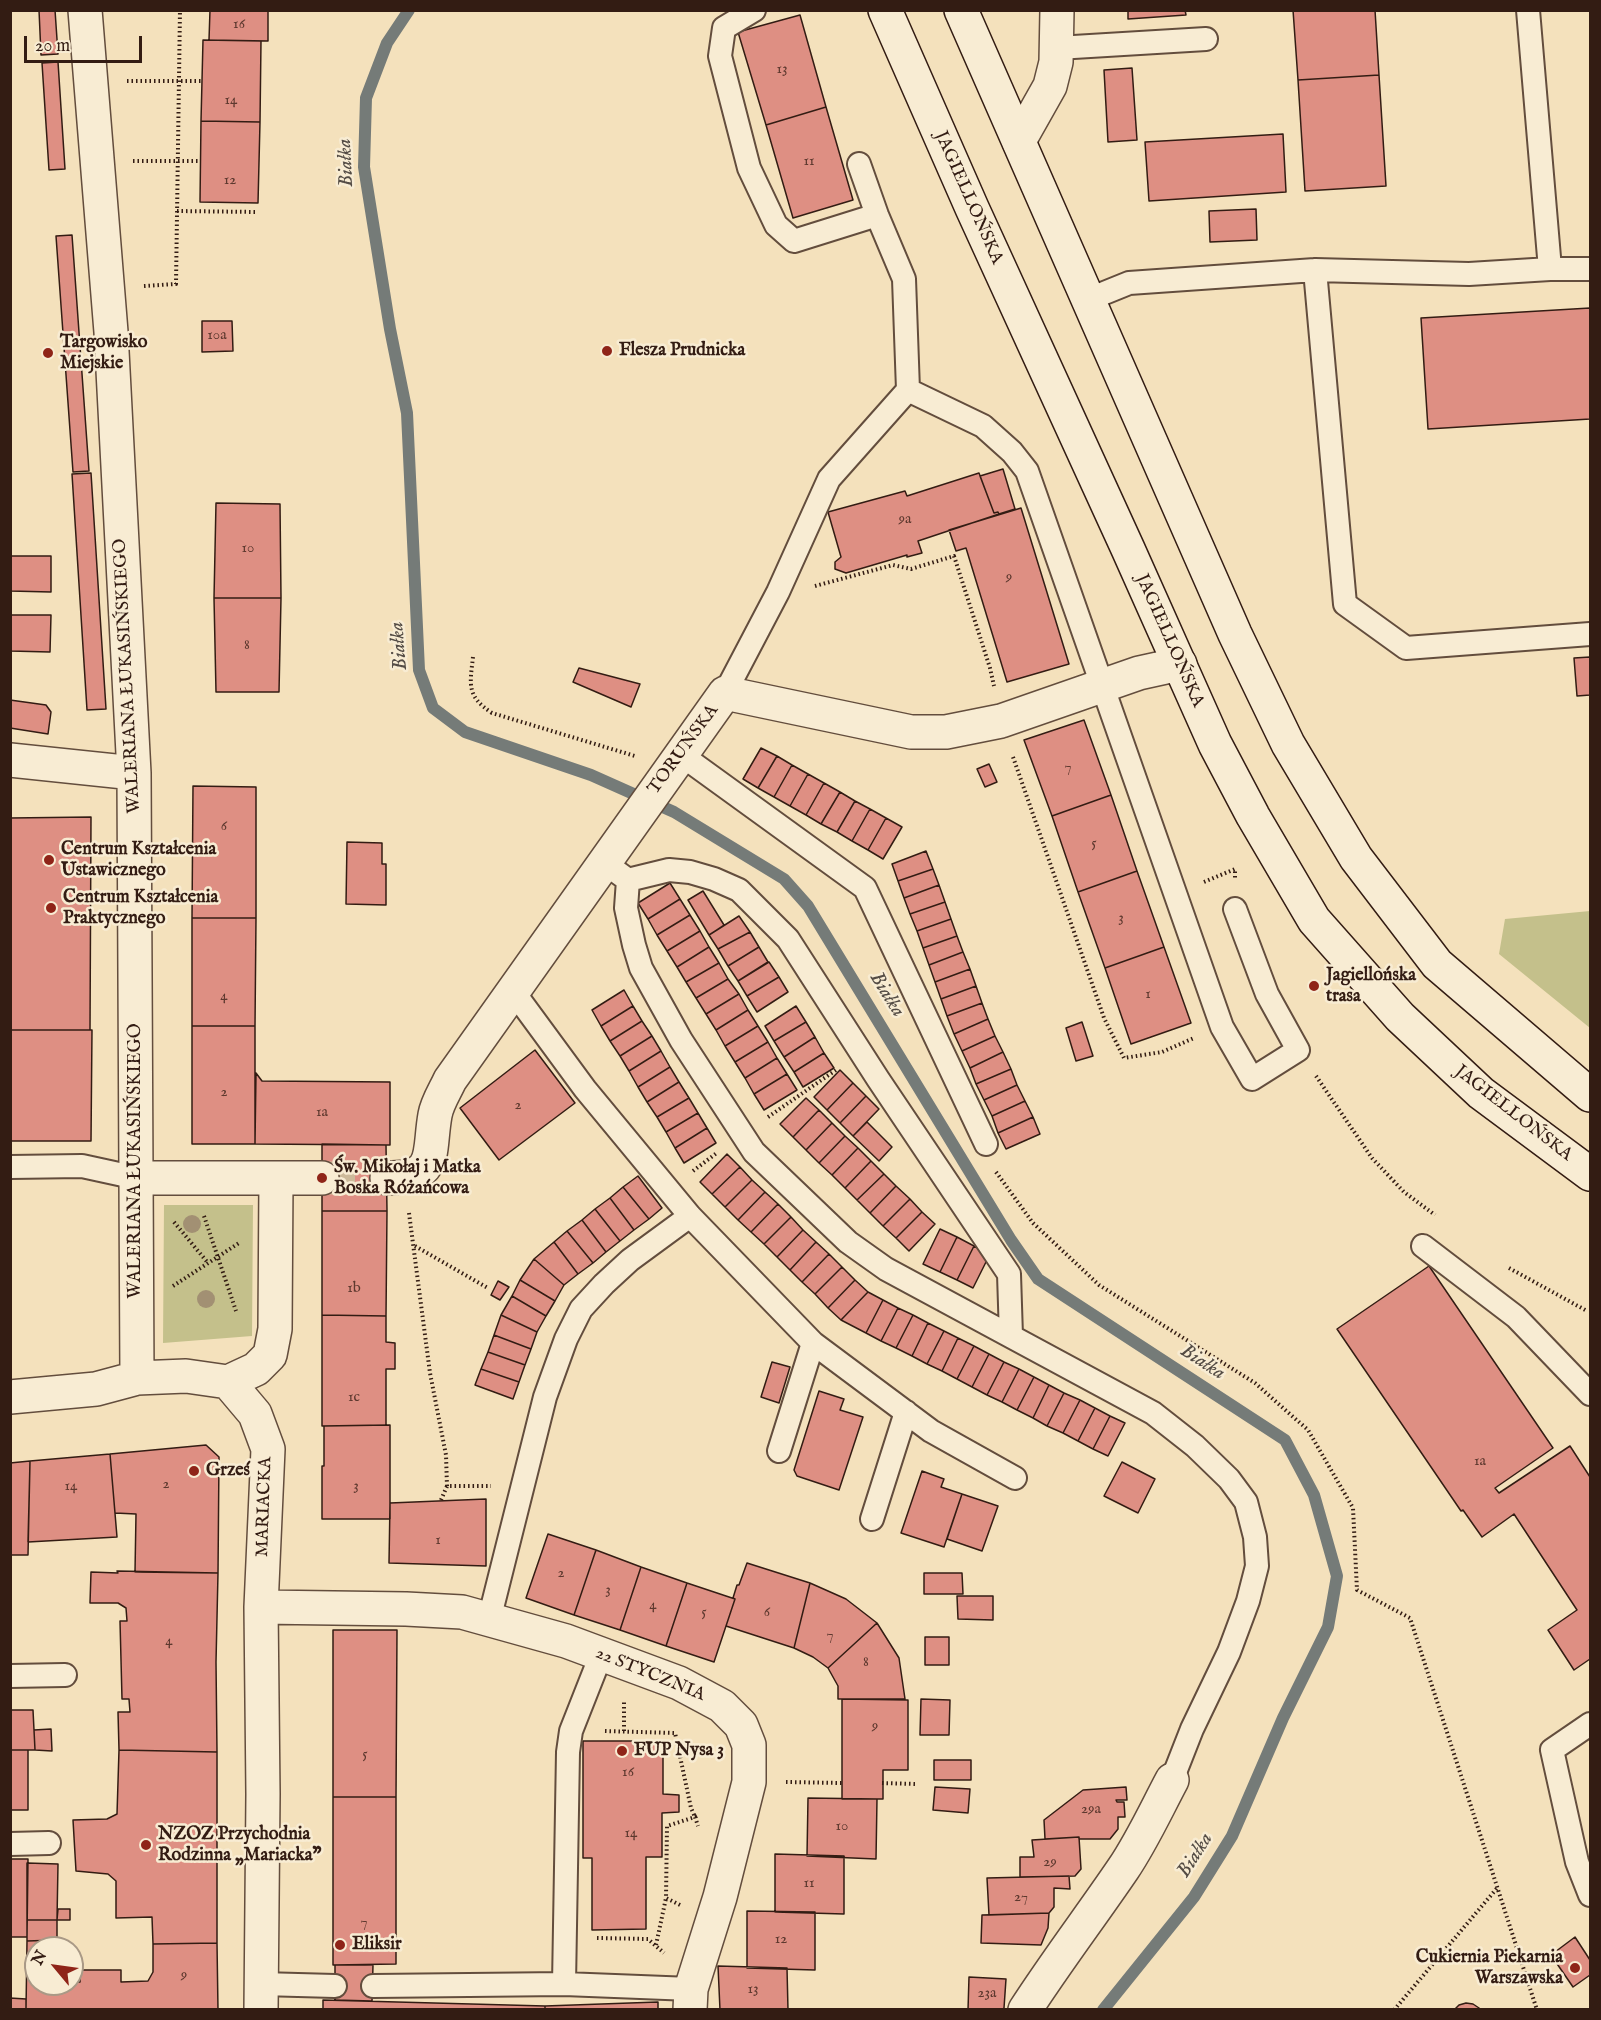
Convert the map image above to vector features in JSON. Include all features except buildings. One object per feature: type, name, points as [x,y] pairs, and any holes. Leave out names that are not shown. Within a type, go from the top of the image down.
[{"type":"street","name":"WALERIANA ŁUKASIŃSKIEGO","points":[[85,10],[107,288],[134,772],[137,1378]]},
{"type":"street","name":"JAGIELLOŃSKA","points":[[885,10],[972,208],[1215,744],[1253,816],[1314,920],[1400,1017],[1480,1093],[1590,1174]]},
{"type":"street","points":[[961,10],[1235,634],[1288,744],[1356,858],[1437,964],[1590,1095]]},
{"type":"street","points":[[1019,141],[1050,87],[1056,62],[1057,10]]},
{"type":"street","name":"TORUŃSKA","points":[[395,1178],[412,1177],[424,1168],[430,1158],[435,1112],[450,1080],[513,991],[617,872],[628,830],[725,693],[911,732],[946,732],[1001,721],[1138,673],[1179,664]]},
{"type":"street","points":[[10,760],[134,772]]},
{"type":"street","points":[[137,1178],[322,1179]]},
{"type":"street","points":[[10,1397],[96,1389],[137,1378],[242,1376],[270,1355],[275,1329],[276,1179]]},
{"type":"street","name":"MARIACKA","points":[[242,1376],[267,1449],[261,1607],[263,1794],[261,1997]]},
{"type":"street","name":"22 STYCZNIA","points":[[261,1607],[417,1609],[462,1612],[566,1641],[680,1683],[722,1706],[741,1725],[748,1745],[749,1782],[691,2000]]},
{"type":"street","points":[[1025,2010],[1054,1965],[1124,1868],[1172,1780]]},
{"type":"lane","points":[[754,10],[724,28],[720,56],[749,168],[776,225],[794,242],[877,215]]},
{"type":"lane","points":[[1528,10],[1550,269]]},
{"type":"lane","points":[[1057,48],[1206,39]]},
{"type":"lane","points":[[725,693],[778,592],[829,479],[908,390],[904,279],[859,165]]},
{"type":"lane","points":[[1087,300],[1129,283],[1315,270],[1469,274],[1590,269]]},
{"type":"lane","points":[[1315,270],[1345,604],[1406,648],[1590,634]]},
{"type":"lane","points":[[908,390],[983,426],[1012,452],[1027,471],[1222,1027],[1252,1078],[1298,1050],[1267,994],[1235,909]]},
{"type":"lane","points":[[675,762],[865,888],[986,1144]]},
{"type":"lane","points":[[1011,1336],[1009,1274],[861,1053],[788,939],[739,891],[714,879],[690,872],[669,870],[617,872],[641,968],[681,1040],[753,1152],[848,1242],[886,1269],[1153,1413],[1195,1446],[1230,1479],[1245,1502],[1255,1537],[1257,1566],[1229,1652],[1192,1729],[1172,1780]]},
{"type":"lane","points":[[513,991],[585,1089],[690,1216],[813,1343],[931,1431],[1015,1478]]},
{"type":"lane","points":[[10,1167],[82,1166],[137,1178]]},
{"type":"lane","points":[[489,1620],[545,1397],[566,1339],[581,1309],[604,1284],[630,1260],[690,1216]]},
{"type":"lane","points":[[1423,1246],[1516,1317],[1590,1394]]},
{"type":"lane","points":[[779,1451],[813,1343]]},
{"type":"lane","points":[[872,1519],[906,1412]]},
{"type":"lane","points":[[564,1984],[568,1752],[571,1731],[601,1654]]},
{"type":"lane","points":[[10,1676],[65,1675]]},
{"type":"lane","points":[[1590,1724],[1552,1750],[1576,1862],[1590,1895]]},
{"type":"lane","points":[[10,1844],[50,1843]]},
{"type":"lane","points":[[373,1986],[564,1984],[691,2000]]},
{"type":"lane","points":[[261,1997],[334,1986]]},
{"type":"path","points":[[107,288],[176,284],[180,10]]},
{"type":"path","points":[[90,81],[202,81]]},
{"type":"path","points":[[96,161],[201,161]]},
{"type":"path","points":[[177,211],[258,212]]},
{"type":"path","points":[[778,592],[816,586],[893,565],[911,569],[954,556],[990,668],[1001,721],[1104,1018],[1124,1058],[1162,1052],[1222,1027]]},
{"type":"path","points":[[473,657],[470,685],[477,703],[492,713],[623,754],[675,762]]},
{"type":"path","points":[[1298,1050],[1372,1158],[1404,1192],[1440,1219]]},
{"type":"path","points":[[706,1161],[861,1053]]},
{"type":"path","points":[[986,1144],[993,1167],[1033,1223],[1099,1285],[1256,1383],[1308,1430],[1353,1508],[1357,1590],[1410,1618],[1537,2010]]},
{"type":"path","points":[[395,1178],[414,1246],[430,1373],[446,1455],[447,1485],[441,1500]]},
{"type":"path","points":[[192,1179],[218,1257],[242,1376]]},
{"type":"path","points":[[137,1310],[275,1221]]},
{"type":"path","points":[[414,1246],[488,1288]]},
{"type":"path","points":[[1502,1264],[1587,1311]]},
{"type":"path","points":[[447,1485],[493,1486],[493,1496]]},
{"type":"path","points":[[624,1699],[624,1731]]},
{"type":"path","points":[[571,1731],[675,1733],[698,1832]]},
{"type":"path","points":[[749,1782],[842,1783]]},
{"type":"path","points":[[882,1783],[915,1784]]},
{"type":"path","points":[[656,1945],[666,1898],[667,1826],[702,1814]]},
{"type":"path","points":[[1394,2010],[1498,1887]]},
{"type":"path","points":[[666,1898],[681,1906]]},
{"type":"path","points":[[565,1937],[648,1939],[663,1952]]},
{"type":"shaded area","points":[[1590,911],[1590,1028],[1499,954],[1505,919]]},
{"type":"shaded area","points":[[164,1205],[253,1205],[252,1336],[163,1343]]},
{"type":"waterway","name":"Białka","points":[[409,10],[387,43],[366,98],[364,167],[390,329],[407,413],[419,670],[433,708],[465,732],[591,775],[674,812],[784,879],[808,906],[1011,1240],[1038,1279],[1285,1440],[1314,1495],[1337,1576],[1328,1627],[1283,1718],[1232,1836],[1194,1897],[1103,2010]]},
{"type":"tunnel","points":[[322,1178],[387,1178]]},
{"type":"place","name":"Flesza Prudnicka","points":[[607,351]]},
{"type":"place","name":"Targowisko Miejskie","points":[[48,353]]},
{"type":"place","name":"Centrum Kształcenia Ustawicznego","points":[[49,860]]},
{"type":"place","name":"Centrum Kształcenia Praktycznego","points":[[51,908]]},
{"type":"place","name":"Jagiellońska trasa","points":[[1314,986]]},
{"type":"place","name":"Św. Mikołaj i Matka Boska Różańcowa","points":[[322,1178]]},
{"type":"place","name":"Grześ","points":[[194,1471]]},
{"type":"place","name":"FUP Nysa 3","points":[[622,1751]]},
{"type":"place","name":"NZOZ Przychodnia Rodzinna „Mariacka”","points":[[146,1845]]},
{"type":"place","name":"Eliksir","points":[[340,1945]]},
{"type":"place","name":"Cukiernia Piekarnia Warszawska","points":[[1575,1968]]}]
